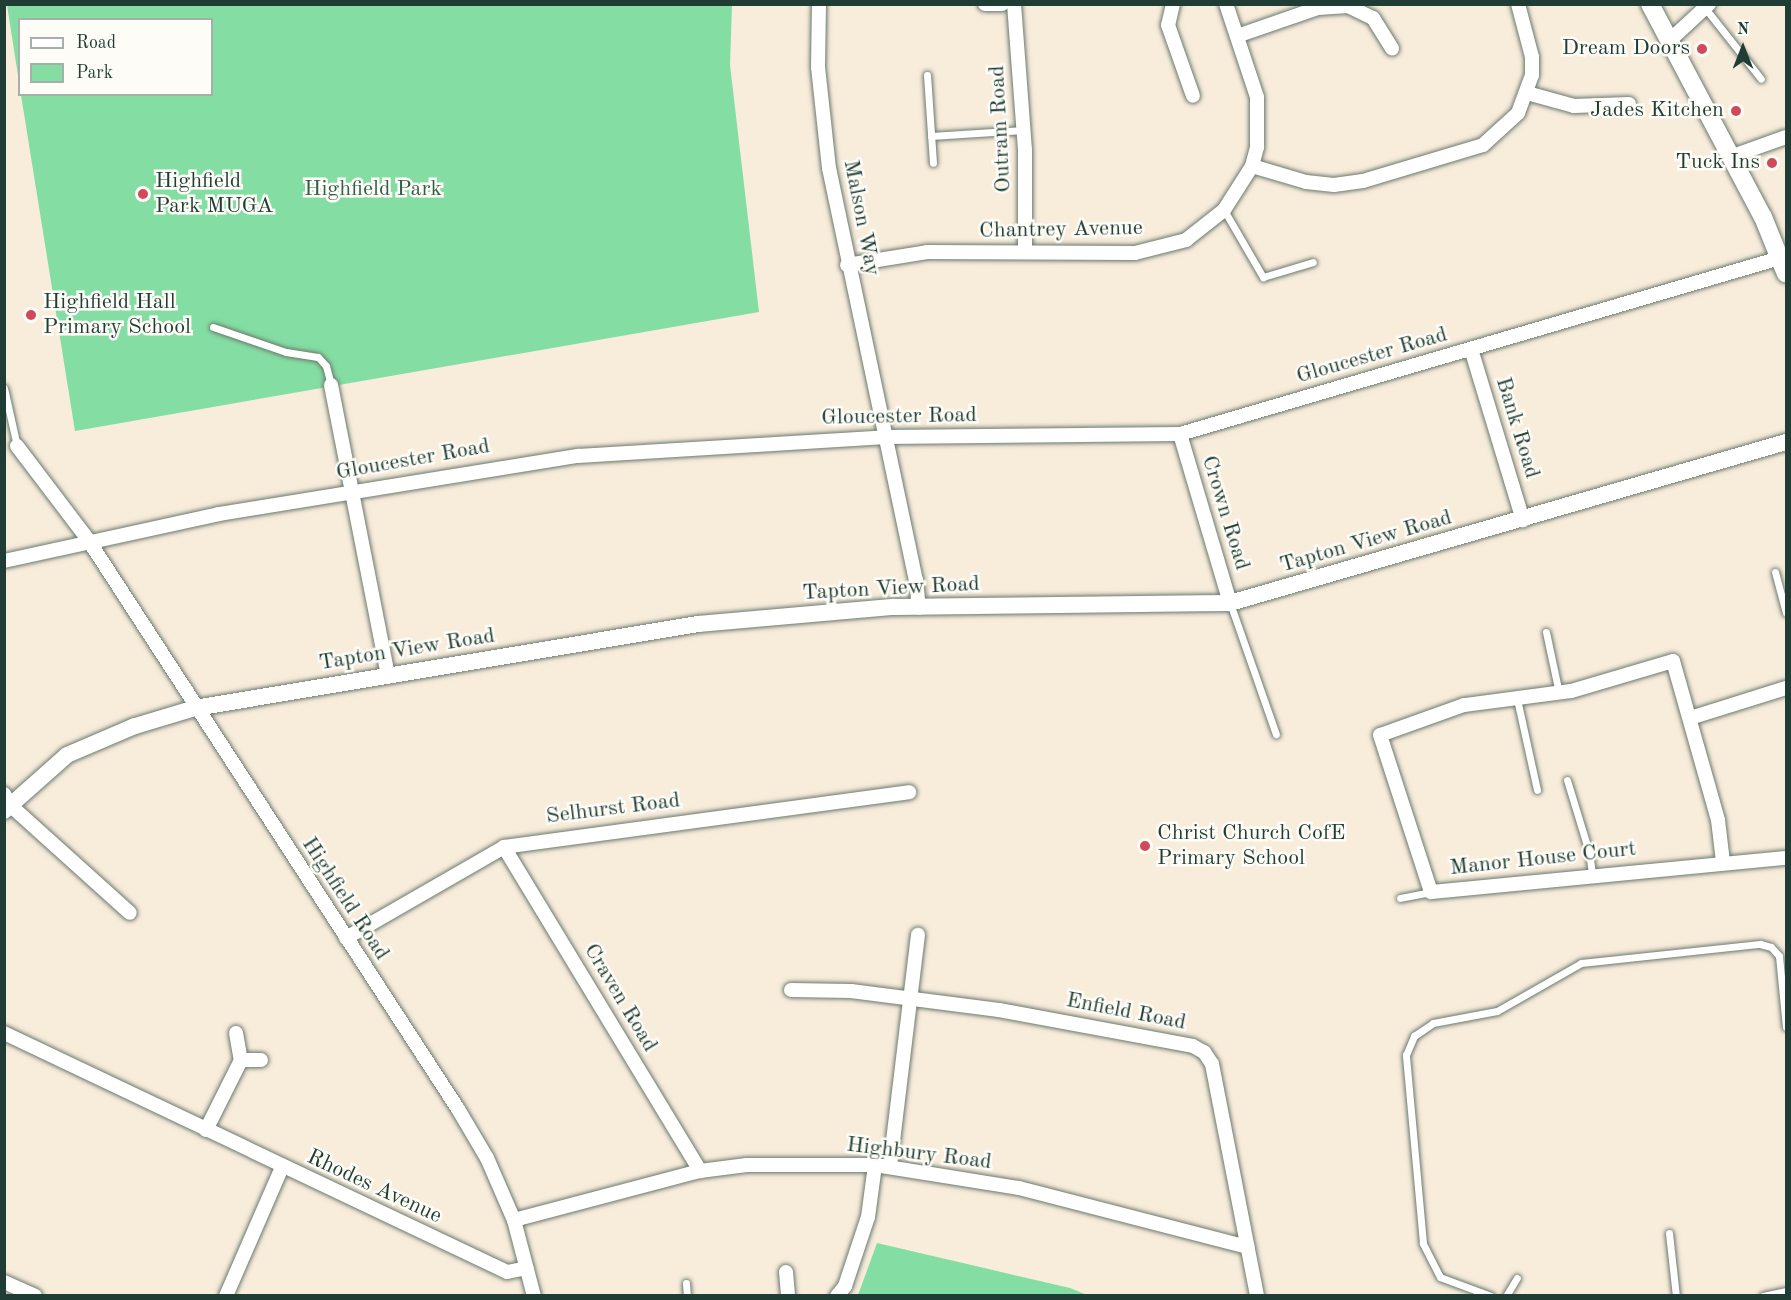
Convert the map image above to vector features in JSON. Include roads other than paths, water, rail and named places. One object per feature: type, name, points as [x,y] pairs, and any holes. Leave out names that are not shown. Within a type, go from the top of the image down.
[{"type":"main road","points":[[1650,4],[1730,157],[1783,266]]},
{"type":"street","name":"Malson Way","points":[[819,4],[822,114],[847,265],[886,437],[919,608]]},
{"type":"street","points":[[985,4],[1002,4]]},
{"type":"street","name":"Outram Road","points":[[1014,4],[1024,130],[1025,252]]},
{"type":"street","points":[[1173,4],[1168,26],[1193,96]]},
{"type":"street","name":"Chantrey Avenue","points":[[847,265],[927,252],[1135,253],[1186,240],[1224,210],[1252,166],[1257,147],[1257,97],[1226,4]]},
{"type":"street","points":[[1252,166],[1306,182],[1363,181],[1484,145],[1518,113],[1527,93],[1532,57],[1518,4]]},
{"type":"street","points":[[1237,36],[1318,8],[1348,6],[1373,18],[1392,49]]},
{"type":"street","points":[[1668,42],[1707,6]]},
{"type":"street","points":[[1527,93],[1574,106],[1629,104]]},
{"type":"street","points":[[1730,157],[1786,137]]},
{"type":"street","name":"Gloucester Road","points":[[4,561],[89,541],[353,492],[578,456],[886,437],[1180,434],[1471,349],[1783,266]]},
{"type":"street","name":"Bank Road","points":[[1471,349],[1523,520]]},
{"type":"street","points":[[331,385],[388,676]]},
{"type":"street","name":"Crown Road","points":[[1180,434],[1230,603]]},
{"type":"street","name":"Tapton View Road","points":[[130,913],[6,804],[67,755],[135,726],[195,708],[698,624],[919,608],[1230,603],[1786,442]]},
{"type":"street","name":"Highfield Road","points":[[17,446],[89,541],[195,708],[481,1146],[514,1220],[534,1296]]},
{"type":"street","name":"Manor House Court","points":[[1723,862],[1718,820],[1673,661],[1559,693],[1464,705],[1380,735],[1431,892],[1592,874],[1786,858]]},
{"type":"street","points":[[1690,718],[1786,688]]},
{"type":"street","name":"Selhurst Road","points":[[346,938],[504,847],[909,792]]},
{"type":"street","name":"Craven Road","points":[[504,847],[700,1171]]},
{"type":"street","points":[[890,1166],[913,998],[918,935]]},
{"type":"street","name":"Enfield Road","points":[[791,990],[913,998],[1081,1024],[1193,1046],[1204,1052],[1212,1064],[1257,1296]]},
{"type":"street","name":"Rhodes Avenue","points":[[4,1033],[507,1272],[527,1268]]},
{"type":"street","points":[[206,1130],[241,1060],[236,1033]]},
{"type":"street","points":[[241,1060],[261,1060]]},
{"type":"street","name":"Highbury Road","points":[[514,1220],[700,1171],[747,1165],[875,1165],[1030,1191],[1247,1247]]},
{"type":"street","points":[[837,1296],[845,1286],[868,1217],[875,1165]]},
{"type":"street","points":[[226,1296],[282,1167]]},
{"type":"street","points":[[786,1272],[788,1296]]},
{"type":"street","points":[[4,1282],[35,1296]]},
{"type":"lane","points":[[1707,6],[1761,79]]},
{"type":"lane","points":[[927,75],[933,163]]},
{"type":"lane","points":[[931,136],[1024,130]]},
{"type":"lane","points":[[1224,210],[1263,277],[1313,262]]},
{"type":"lane","points":[[213,327],[286,352],[318,357],[326,366],[331,385]]},
{"type":"lane","points":[[4,388],[17,446]]},
{"type":"lane","points":[[1775,572],[1786,613]]},
{"type":"lane","points":[[1230,603],[1276,734]]},
{"type":"lane","points":[[1546,632],[1559,693]]},
{"type":"lane","points":[[1517,699],[1537,790]]},
{"type":"lane","points":[[1567,780],[1589,852],[1592,874]]},
{"type":"lane","points":[[1400,898],[1431,892]]},
{"type":"lane","points":[[1491,1296],[1440,1277],[1423,1243],[1406,1055],[1414,1036],[1433,1023],[1497,1011],[1581,963],[1760,944],[1771,947],[1779,956],[1786,1027]]},
{"type":"lane","points":[[1669,1233],[1676,1296]]},
{"type":"lane","points":[[1506,1296],[1517,1278]]},
{"type":"lane","points":[[686,1283],[687,1296]]},
{"type":"lane","points":[[1763,1296],[1786,1291]]},
{"type":"place","name":"Dream Doors","points":[[1702,49]]},
{"type":"place","name":"Jades Kitchen","points":[[1736,111]]},
{"type":"place","name":"Tuck Ins","points":[[1772,163]]},
{"type":"place","name":"Highfield Park MUGA","points":[[143,194]]},
{"type":"place","name":"Highfield Hall Primary School","points":[[31,315]]},
{"type":"place","name":"Christ Church CofE Primary School","points":[[1145,846]]},
{"type":"park label","name":"Highfield Park","points":[[373,190]]}]
